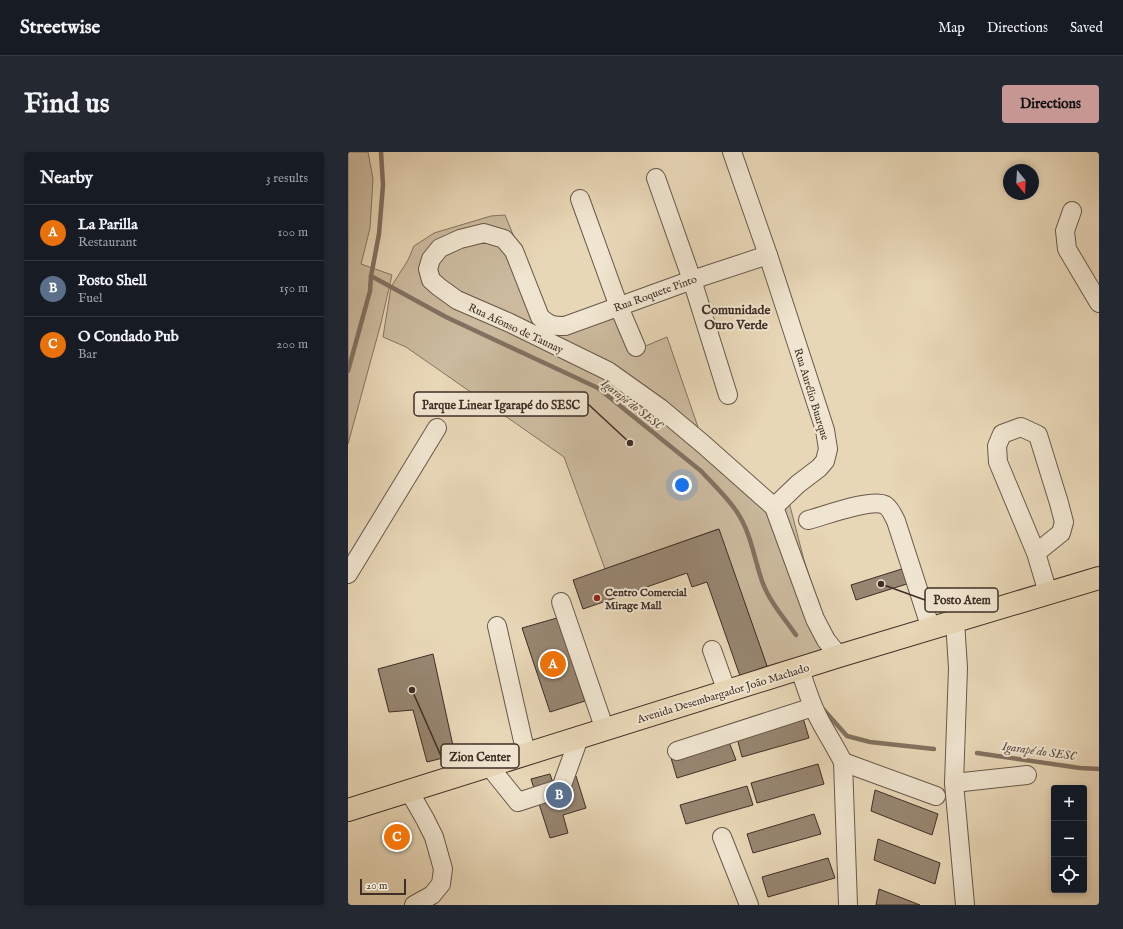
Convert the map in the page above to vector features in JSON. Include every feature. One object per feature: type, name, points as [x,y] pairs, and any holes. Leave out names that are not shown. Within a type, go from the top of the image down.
[{"type":"main road","name":"Avenida Desembargador João Machado","points":[[348,810],[839,656],[1099,578]]},
{"type":"street","name":"Rua Aurélio Buarque","points":[[732,152],[768,255],[825,430],[828,449],[825,461],[819,468],[798,484],[774,507]]},
{"type":"street","points":[[656,178],[692,280],[728,395]]},
{"type":"street","points":[[580,199],[619,307],[636,347]]},
{"type":"street","points":[[1072,211],[1065,231],[1067,249],[1099,303]]},
{"type":"street","name":"Rua Afonso de Taunay","points":[[565,326],[548,324],[540,317],[514,251],[504,239],[484,233],[460,239],[440,248],[431,259],[428,269],[431,280],[439,287],[457,300],[510,323],[608,371],[660,408],[774,507]]},
{"type":"street","name":"Rua Roquete Pinto","points":[[565,326],[692,280],[768,255]]},
{"type":"street","points":[[562,349],[565,326]]},
{"type":"street","points":[[1036,553],[1061,533],[1064,522],[1038,435],[1021,427],[1002,434],[997,446],[998,462],[1036,553],[1048,593]]},
{"type":"street","points":[[348,574],[437,428]]},
{"type":"street","points":[[808,520],[864,504],[875,503],[884,505],[891,511],[896,521],[931,628]]},
{"type":"street","points":[[774,507],[815,619],[826,640],[839,656]]},
{"type":"street","points":[[562,602],[605,730]]},
{"type":"street","points":[[955,621],[958,668],[954,783],[965,905]]},
{"type":"street","points":[[497,626],[526,754]]},
{"type":"street","points":[[712,650],[727,692]]},
{"type":"street","points":[[800,669],[810,699],[843,762],[848,905]]},
{"type":"street","points":[[677,751],[810,699]]},
{"type":"street","points":[[489,766],[518,802],[561,788],[579,738]]},
{"type":"street","points":[[843,762],[936,796]]},
{"type":"street","points":[[954,783],[1027,775]]},
{"type":"street","points":[[409,791],[434,837],[443,869],[441,884],[432,895],[414,905]]},
{"type":"street","points":[[722,837],[749,905]]},
{"type":"shaded area","points":[[348,152],[368,152],[373,179],[370,228],[361,264],[392,275],[381,323],[348,444]]},
{"type":"shaded area","points":[[505,215],[546,315],[555,325],[626,310],[643,347],[667,337],[699,430],[769,494],[789,502],[804,560],[833,647],[767,666],[718,529],[605,569],[564,457],[406,347],[383,337],[391,287],[408,260],[414,246],[434,233],[491,216]]},
{"type":"building","name":"Centro Comercial Mirage Mall","points":[[719,529],[767,666],[740,676],[707,582],[692,587],[687,573],[583,609],[573,580]]},
{"type":"building","points":[[905,568],[910,583],[856,600],[851,585]]},
{"type":"building","points":[[557,618],[585,701],[550,712],[522,628]]},
{"type":"building","points":[[433,654],[455,755],[427,762],[413,710],[389,712],[378,669]]},
{"type":"building","points":[[803,718],[809,738],[742,757],[737,738]]},
{"type":"building","points":[[729,742],[736,760],[677,778],[671,758]]},
{"type":"building","points":[[818,764],[824,784],[757,803],[751,783]]},
{"type":"building","points":[[550,774],[553,783],[576,776],[586,808],[563,815],[568,833],[550,838],[531,779]]},
{"type":"building","points":[[747,786],[753,805],[686,824],[680,805]]},
{"type":"building","points":[[875,790],[938,814],[932,835],[871,811]]},
{"type":"building","points":[[814,814],[821,834],[753,853],[747,834]]},
{"type":"building","points":[[878,839],[940,863],[935,884],[874,860]]},
{"type":"building","points":[[828,858],[835,878],[768,897],[762,877]]},
{"type":"building","points":[[879,889],[920,905],[876,905]]},
{"type":"waterway","points":[[348,371],[370,291],[371,276],[379,234],[383,185],[381,152]]},
{"type":"waterway","name":"Igarapé do SESC","points":[[371,276],[446,317],[598,388],[701,471],[729,501],[742,520],[746,528],[765,588],[777,609],[796,635]]},
{"type":"waterway","name":"Igarapé do SESC","points":[[823,709],[847,736],[870,742],[934,749]]},
{"type":"waterway","name":"Igarapé do SESC","points":[[977,753],[1080,768],[1099,769]]},
{"type":"place","name":"Parque Linear Igarapé do SESC","points":[[630,443]]},
{"type":"place","name":"Posto Atem","points":[[881,584]]},
{"type":"place","name":"Centro Comercial Mirage Mall","points":[[597,598]]},
{"type":"place","name":"La Parilla","points":[[553,664]]},
{"type":"place","name":"Zion Center","points":[[412,690]]},
{"type":"place","name":"Posto Shell","points":[[559,795]]},
{"type":"place","name":"O Condado Pub","points":[[397,837]]},
{"type":"district","name":"Comunidade Ouro Verde","points":[[736,316]]}]
